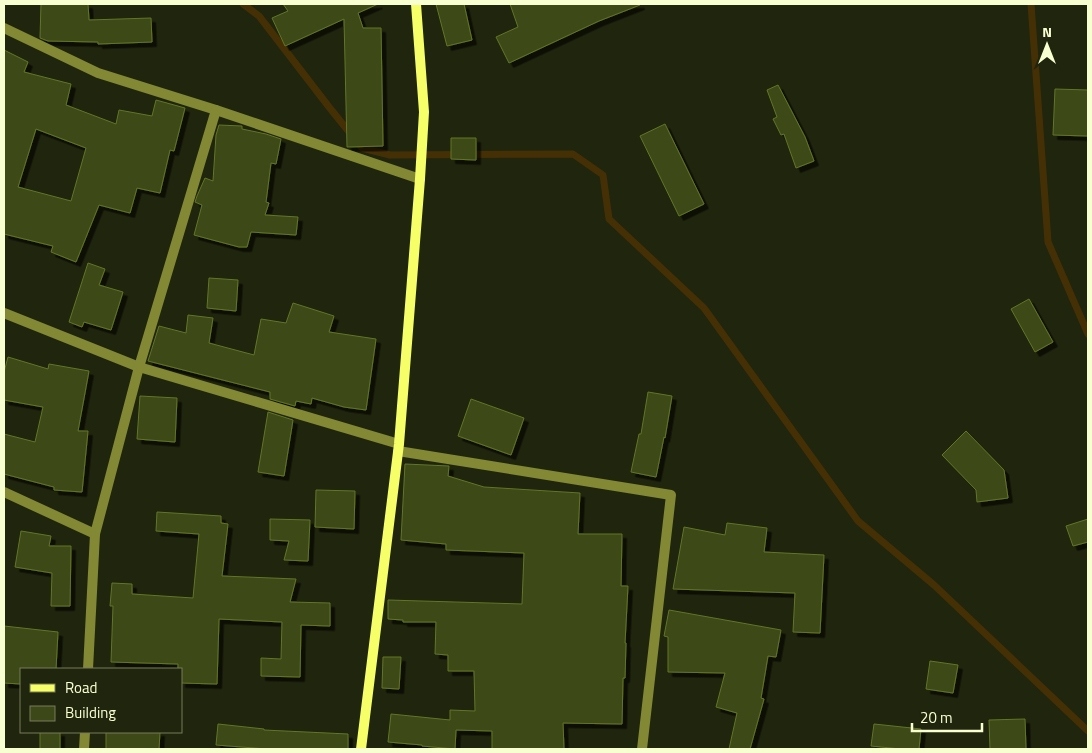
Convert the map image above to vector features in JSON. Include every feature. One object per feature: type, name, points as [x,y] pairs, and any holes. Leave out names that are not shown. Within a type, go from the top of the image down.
[{"type":"street","points":[[361,749],[398,447],[420,179],[424,112],[416,4]]},
{"type":"street","points":[[4,28],[98,73],[216,110],[420,179]]},
{"type":"street","points":[[88,668],[95,534],[139,367],[216,110]]},
{"type":"street","points":[[4,313],[139,367],[398,447],[671,495],[642,749]]},
{"type":"street","points":[[4,492],[95,534]]},
{"type":"street","points":[[84,749],[85,733]]},
{"type":"building","points":[[41,4],[88,4],[89,20],[151,18],[152,42],[98,44],[98,42],[48,41],[40,38]]},
{"type":"building","points":[[283,4],[378,4],[358,13],[363,28],[381,28],[383,146],[347,147],[344,19],[285,46],[272,18],[288,11]]},
{"type":"building","points":[[436,4],[464,4],[472,40],[447,46]]},
{"type":"building","points":[[510,4],[640,5],[599,21],[509,63],[496,37],[518,27]]},
{"type":"building","points":[[4,50],[28,62],[24,72],[71,84],[66,105],[116,124],[119,110],[152,116],[156,100],[185,108],[174,151],[170,150],[160,193],[137,188],[130,213],[99,205],[76,262],[51,252],[53,246],[4,234]],"holes":[[[36,129],[86,148],[71,201],[18,187]]]},
{"type":"building","points":[[778,85],[805,137],[814,161],[796,168],[784,134],[781,135],[773,119],[777,117],[767,90]]},
{"type":"building","points":[[1055,89],[1088,90],[1088,136],[1053,135]]},
{"type":"building","points":[[665,124],[704,204],[679,216],[640,136]]},
{"type":"building","points":[[219,125],[242,126],[242,129],[281,139],[276,164],[271,163],[266,202],[269,203],[265,215],[298,217],[296,235],[251,232],[247,247],[239,247],[194,235],[202,205],[195,202],[197,196],[205,178],[213,181],[216,135]]},
{"type":"building","points":[[451,138],[476,138],[476,160],[451,159]]},
{"type":"building","points":[[88,263],[105,269],[99,285],[123,292],[111,330],[84,322],[82,327],[69,322]]},
{"type":"building","points":[[209,278],[238,280],[236,311],[207,308]]},
{"type":"building","points":[[1029,299],[1053,342],[1035,352],[1011,309]]},
{"type":"building","points":[[293,303],[334,316],[329,332],[376,339],[366,410],[344,407],[312,398],[311,404],[296,401],[295,406],[270,399],[270,392],[148,361],[159,326],[186,333],[188,315],[213,318],[209,343],[254,355],[261,319],[286,323]]},
{"type":"building","points":[[8,357],[48,369],[49,364],[89,371],[78,431],[88,431],[82,492],[54,490],[54,487],[4,474],[4,434],[35,442],[43,407],[4,400],[4,372]]},
{"type":"building","points":[[648,392],[672,396],[656,477],[631,472],[639,434],[641,434]]},
{"type":"building","points":[[140,396],[177,398],[175,442],[137,439]]},
{"type":"building","points":[[471,399],[524,418],[511,455],[458,436]]},
{"type":"building","points":[[268,412],[293,420],[284,476],[258,472]]},
{"type":"building","points":[[966,431],[1004,470],[1008,498],[977,502],[976,490],[942,455]]},
{"type":"building","points":[[405,464],[449,466],[448,476],[484,487],[580,493],[578,534],[622,534],[621,586],[628,586],[622,724],[563,723],[564,749],[492,749],[492,731],[456,730],[455,749],[388,742],[391,714],[450,720],[450,710],[475,711],[474,671],[448,671],[448,655],[435,654],[436,622],[403,622],[403,620],[388,619],[388,600],[522,604],[524,553],[446,550],[446,544],[401,540]]},
{"type":"building","points":[[316,490],[355,491],[354,529],[315,527]]},
{"type":"building","points":[[157,512],[221,516],[221,523],[228,524],[222,576],[296,579],[290,602],[330,603],[330,626],[301,625],[300,677],[261,676],[261,658],[281,659],[282,622],[219,619],[217,684],[182,683],[182,668],[178,668],[178,664],[111,662],[113,606],[110,606],[112,583],[132,584],[132,594],[193,598],[199,534],[156,531]]},
{"type":"building","points":[[270,519],[310,520],[308,561],[284,560],[289,541],[270,540]]},
{"type":"building","points":[[1088,519],[1088,542],[1073,546],[1066,526]]},
{"type":"building","points":[[727,523],[767,528],[764,552],[824,555],[820,633],[793,632],[795,593],[673,589],[684,527],[725,535]]},
{"type":"building","points":[[21,531],[51,536],[49,546],[71,546],[70,606],[51,606],[52,573],[15,567]]},
{"type":"building","points":[[669,610],[781,630],[776,657],[768,656],[761,698],[764,699],[750,749],[729,749],[737,713],[716,707],[725,673],[668,672],[668,637],[664,636]]},
{"type":"building","points":[[4,626],[58,632],[56,668],[20,668],[20,684],[4,683]]},
{"type":"building","points":[[383,657],[401,657],[399,689],[382,688]]},
{"type":"building","points":[[930,661],[958,665],[953,693],[926,689]]},
{"type":"building","points":[[1025,719],[1026,749],[990,749],[989,720]]},
{"type":"building","points":[[218,724],[264,730],[348,734],[348,749],[267,749],[216,745]]},
{"type":"building","points":[[874,724],[921,729],[919,749],[871,746]]},
{"type":"building","points":[[40,733],[60,733],[60,749],[40,749]]},
{"type":"building","points":[[106,733],[160,733],[159,749],[106,749]]},
{"type":"waterway","points":[[243,4],[259,16],[362,148],[390,155],[573,154],[603,175],[609,219],[704,308],[858,521],[934,585],[1088,731]]},
{"type":"waterway","points":[[1031,4],[1048,242],[1088,334]]}]
